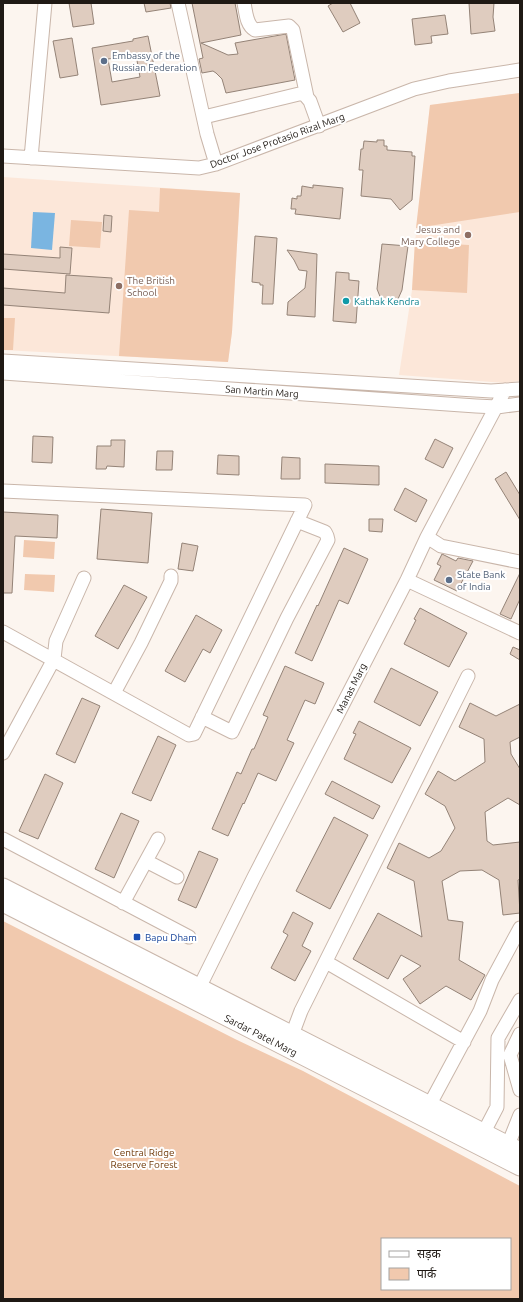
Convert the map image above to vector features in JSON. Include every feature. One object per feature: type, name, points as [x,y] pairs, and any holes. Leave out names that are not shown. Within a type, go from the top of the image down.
[{"type":"main road","name":"Sardar Patel Marg","points":[[3,887],[200,986],[514,1148]]},
{"type":"main road","name":"Sardar Patel Marg","points":[[3,903],[520,1167]]},
{"type":"street","points":[[31,158],[45,3]]},
{"type":"street","points":[[178,3],[216,164]]},
{"type":"street","points":[[244,3],[251,28],[255,30],[289,26],[293,30],[307,97],[319,126]]},
{"type":"street","name":"Doctor Jose Protasio Rizal Marg","points":[[3,156],[199,168],[216,164],[414,89],[449,80],[520,70]]},
{"type":"street","points":[[204,117],[293,95],[304,94],[307,97]]},
{"type":"street","name":"San Martin Marg","points":[[3,360],[491,391],[520,389]]},
{"type":"street","name":"San Martin Marg","points":[[3,372],[497,407],[520,404]]},
{"type":"street","name":"Manas Marg","points":[[200,986],[254,877],[407,580],[427,537],[505,390]]},
{"type":"street","points":[[3,491],[305,505],[194,734],[188,735],[54,659],[3,632]]},
{"type":"street","points":[[202,717],[232,732],[287,618],[328,540],[325,532],[297,521]]},
{"type":"street","points":[[427,537],[441,546],[520,562]]},
{"type":"street","points":[[114,693],[141,643],[171,581],[171,576]]},
{"type":"street","points":[[3,753],[54,659],[56,641],[84,578]]},
{"type":"street","points":[[407,580],[520,633]]},
{"type":"street","points":[[292,1034],[301,1011],[468,676]]},
{"type":"street","points":[[123,903],[158,838]]},
{"type":"street","points":[[3,839],[189,937]]},
{"type":"street","points":[[146,861],[177,877]]},
{"type":"street","points":[[430,1104],[480,1011],[492,980],[520,928]]},
{"type":"street","points":[[326,962],[464,1042]]},
{"type":"street","points":[[484,1132],[497,1107],[498,1038],[520,1000]]},
{"type":"street","points":[[520,1034],[510,1055],[520,1090]]},
{"type":"street","points":[[514,1148],[520,1115]]},
{"type":"shaded area","name":"Jesus and Mary College","points":[[520,93],[520,381],[505,383],[399,375],[412,290],[415,242],[430,105]]},
{"type":"shaded area","name":"The British School","points":[[3,177],[240,193],[232,332],[228,362],[3,350]]},
{"type":"green space","points":[[520,93],[520,212],[416,228],[430,105]]},
{"type":"green space","points":[[160,188],[240,193],[232,332],[228,362],[119,356],[129,210],[159,212]]},
{"type":"green space","points":[[71,220],[102,222],[100,248],[69,246]]},
{"type":"green space","points":[[415,242],[469,245],[467,293],[412,290]]},
{"type":"green space","points":[[3,318],[15,318],[13,350],[3,350]]},
{"type":"green space","points":[[24,540],[55,542],[54,559],[23,557]]},
{"type":"green space","points":[[25,574],[55,575],[54,592],[24,590]]},
{"type":"green space","name":"Central Ridge Reserve Forest","points":[[3,921],[235,1039],[303,1071],[520,1186],[520,1299],[3,1299]]},
{"type":"water","points":[[33,212],[55,213],[52,250],[31,248]]},
{"type":"building","points":[[69,3],[91,3],[94,24],[73,27]]},
{"type":"building","points":[[144,3],[170,3],[171,8],[146,12]]},
{"type":"building","points":[[192,3],[235,3],[241,35],[201,43],[228,55],[238,54],[235,43],[286,34],[295,80],[226,93],[222,79],[216,73],[213,71],[202,73],[199,59],[203,58]]},
{"type":"building","points":[[333,3],[350,3],[360,23],[343,32],[328,6]]},
{"type":"building","points":[[469,3],[494,3],[493,17],[495,31],[471,34]]},
{"type":"building","points":[[445,15],[448,34],[431,36],[432,43],[415,45],[412,19]]},
{"type":"building","points":[[148,36],[160,96],[101,105],[92,48],[133,41],[133,39]],"holes":[[[136,55],[140,77],[112,82],[108,59]]]},
{"type":"building","points":[[72,38],[78,75],[60,78],[53,41]]},
{"type":"building","points":[[377,140],[384,140],[384,146],[387,146],[387,150],[412,152],[412,156],[415,156],[412,200],[400,210],[391,199],[361,196],[363,170],[359,170],[361,149],[363,149],[364,141],[377,142]]},
{"type":"building","points":[[313,185],[343,188],[340,219],[295,214],[296,209],[291,209],[292,198],[297,199],[297,196],[301,196],[302,186],[313,188]]},
{"type":"building","points":[[104,215],[112,216],[111,232],[103,231]]},
{"type":"building","points":[[255,236],[277,238],[273,304],[262,304],[263,285],[252,282]]},
{"type":"building","points":[[382,244],[408,246],[402,290],[398,299],[389,303],[381,299],[377,289]]},
{"type":"building","points":[[60,247],[72,248],[70,274],[3,269],[3,254],[60,258]]},
{"type":"building","points":[[287,250],[317,254],[315,317],[287,315],[288,302],[305,288],[307,271],[299,270]]},
{"type":"building","name":"Kathak Kendra","points":[[336,272],[349,273],[349,280],[359,281],[356,323],[333,321]]},
{"type":"building","points":[[66,275],[112,278],[109,313],[3,305],[3,288],[65,293]]},
{"type":"building","points":[[33,436],[53,437],[52,463],[32,462]]},
{"type":"building","points":[[435,439],[453,448],[443,468],[425,459]]},
{"type":"building","points":[[111,440],[125,440],[124,467],[107,466],[106,469],[96,469],[97,446],[111,446]]},
{"type":"building","points":[[157,451],[173,451],[172,470],[156,470]]},
{"type":"building","points":[[218,455],[239,456],[239,475],[217,474]]},
{"type":"building","points":[[282,457],[300,458],[300,479],[281,479]]},
{"type":"building","points":[[325,464],[379,466],[379,485],[325,483]]},
{"type":"building","points":[[506,472],[520,495],[520,520],[495,479]]},
{"type":"building","points":[[405,488],[427,500],[416,522],[394,510]]},
{"type":"building","points":[[101,509],[152,513],[148,563],[97,559]]},
{"type":"building","points":[[3,512],[58,515],[57,538],[15,536],[12,593],[3,593]]},
{"type":"building","points":[[369,519],[383,519],[382,532],[369,531]]},
{"type":"building","points":[[182,543],[198,546],[193,571],[178,569]]},
{"type":"building","points":[[344,548],[368,559],[348,604],[339,600],[312,661],[295,653]]},
{"type":"building","points":[[442,554],[456,561],[458,558],[473,561],[457,591],[434,580],[441,566],[437,564]]},
{"type":"building","points":[[520,573],[520,599],[511,619],[500,614]]},
{"type":"building","points":[[124,585],[147,597],[118,649],[95,636]]},
{"type":"building","points":[[420,608],[467,633],[449,667],[404,644],[416,620],[414,619]]},
{"type":"building","points":[[196,615],[222,630],[210,653],[203,649],[185,682],[165,671]]},
{"type":"building","points":[[513,647],[520,650],[520,660],[510,654]]},
{"type":"building","points":[[285,666],[324,683],[315,704],[305,700],[287,740],[294,743],[276,781],[258,773],[228,836],[212,829],[237,772],[241,774],[252,749],[254,749],[268,717],[263,715]]},
{"type":"building","points":[[391,668],[438,692],[420,726],[374,702]]},
{"type":"building","points":[[82,698],[100,706],[75,763],[56,754]]},
{"type":"building","points":[[470,703],[496,716],[520,704],[520,737],[510,742],[511,754],[520,769],[520,805],[508,798],[485,812],[487,841],[493,845],[520,842],[520,879],[518,880],[520,913],[503,915],[499,880],[482,870],[460,871],[442,881],[448,920],[463,922],[459,960],[485,975],[471,1000],[446,986],[420,1004],[403,979],[421,966],[401,955],[388,979],[353,959],[378,913],[422,937],[414,881],[387,868],[399,843],[429,858],[441,851],[455,828],[445,806],[425,794],[438,771],[455,781],[485,762],[484,739],[459,727]]},
{"type":"building","points":[[359,721],[411,748],[392,783],[344,759],[356,734],[353,733]]},
{"type":"building","points":[[158,736],[176,745],[151,801],[132,793]]},
{"type":"building","points":[[45,774],[63,783],[38,839],[19,831]]},
{"type":"building","points":[[332,781],[380,806],[373,819],[325,794]]},
{"type":"building","points":[[121,813],[139,821],[114,878],[95,869]]},
{"type":"building","points":[[334,817],[368,835],[330,909],[296,891]]},
{"type":"building","points":[[199,851],[218,859],[196,908],[178,900]]},
{"type":"building","points":[[293,912],[313,923],[302,946],[311,951],[295,981],[271,968],[288,935],[283,932]]},
{"type":"place","name":"Embassy of the Russian Federation","points":[[104,61]]},
{"type":"place","name":"Jesus and Mary College","points":[[468,235]]},
{"type":"place","name":"The British School","points":[[119,286]]},
{"type":"place","name":"Kathak Kendra","points":[[346,301]]},
{"type":"place","name":"State Bank of India","points":[[449,580]]},
{"type":"place","name":"Bapu Dham","points":[[137,937]]}]
